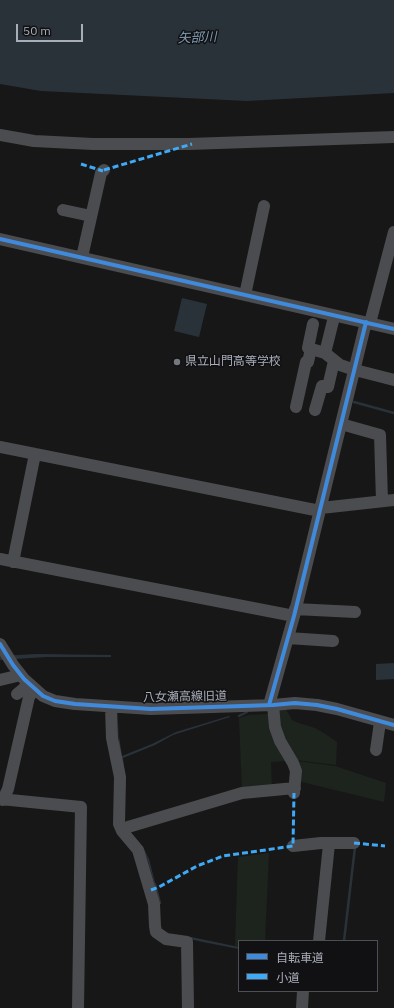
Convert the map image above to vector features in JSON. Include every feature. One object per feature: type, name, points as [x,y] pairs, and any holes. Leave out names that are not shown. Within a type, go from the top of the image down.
[{"type":"street","points":[[0,135],[41,141],[93,144],[182,144],[394,137]]},
{"type":"street","points":[[82,258],[101,173],[104,170]]},
{"type":"street","points":[[245,294],[264,206]]},
{"type":"street","points":[[63,210],[91,216]]},
{"type":"street","points":[[128,827],[242,793],[294,790],[296,771],[280,741],[275,728],[271,705],[355,370],[394,232]]},
{"type":"street","points":[[0,239],[394,329]]},
{"type":"street","points":[[315,410],[322,386],[328,387],[333,321]]},
{"type":"street","points":[[313,324],[308,348],[330,357],[340,365],[394,380]]},
{"type":"street","points":[[296,407],[306,362],[308,362],[311,349]]},
{"type":"street","points":[[341,424],[380,435],[382,501]]},
{"type":"street","points":[[0,447],[321,509],[394,500]]},
{"type":"street","points":[[13,562],[35,454]]},
{"type":"street","points":[[0,559],[294,613],[355,612]]},
{"type":"street","points":[[288,638],[333,641]]},
{"type":"street","name":"八女瀬高線旧道","points":[[0,644],[21,675],[43,696],[55,701],[111,707],[151,709],[295,703],[318,705],[337,709],[394,725]]},
{"type":"street","points":[[0,680],[21,675]]},
{"type":"street","points":[[17,694],[32,686]]},
{"type":"street","points":[[32,686],[8,789],[2,800],[81,807],[78,1008]]},
{"type":"street","points":[[111,707],[112,738],[120,778],[119,824],[122,831],[138,850],[154,904],[156,932],[166,939],[187,942],[188,1008]]},
{"type":"street","points":[[376,750],[380,722]]},
{"type":"street","points":[[293,846],[354,843]]},
{"type":"street","points":[[319,940],[329,844]]},
{"type":"street","points":[[302,1008],[303,992]]},
{"type":"shaded area","points":[[286,709],[292,720],[315,728],[337,742],[336,765],[296,760],[285,744],[277,710]]},
{"type":"shaded area","points":[[269,714],[287,761],[271,762],[272,788],[242,791],[239,718],[249,715]]},
{"type":"shaded area","points":[[296,761],[335,766],[386,783],[384,802],[298,781]]},
{"type":"shaded area","points":[[269,853],[265,940],[238,940],[238,947],[235,946],[238,857]]},
{"type":"water","name":"矢部川","points":[[0,0],[394,0],[394,93],[247,101],[41,91],[0,84]]},
{"type":"water","points":[[182,298],[207,304],[199,337],[174,331]]},
{"type":"water","points":[[36,654],[111,655],[111,657],[46,657],[0,660],[0,656]]},
{"type":"water","points":[[394,663],[394,679],[376,680],[376,664]]},
{"type":"water","points":[[117,711],[122,756],[152,744],[176,732],[229,716],[230,717],[173,735],[155,745],[123,758],[126,782],[124,805],[125,825],[143,847],[149,859],[156,886],[147,858],[141,846],[124,827]]},
{"type":"water","points":[[191,937],[238,947],[238,949],[203,942],[190,939]]},
{"type":"waterway","points":[[354,402],[394,413]]},
{"type":"waterway","points":[[239,716],[247,712]]},
{"type":"waterway","points":[[344,940],[355,847]]},
{"type":"waterway","points":[[155,884],[160,903]]},
{"type":"marked path","points":[[104,170],[192,144]]},
{"type":"marked path","points":[[81,164],[103,171]]},
{"type":"marked path","points":[[151,890],[197,866],[223,856],[293,846],[294,793]]},
{"type":"marked path","points":[[354,843],[385,846]]},
{"type":"cycle path","points":[[0,239],[394,329]]},
{"type":"cycle path","points":[[269,705],[294,616],[366,322]]},
{"type":"cycle path","points":[[0,644],[24,679],[43,696],[55,701],[75,704],[151,709],[295,703],[337,709],[394,725]]},
{"type":"place","name":"県立山門高等学校","points":[[177,362]]}]
